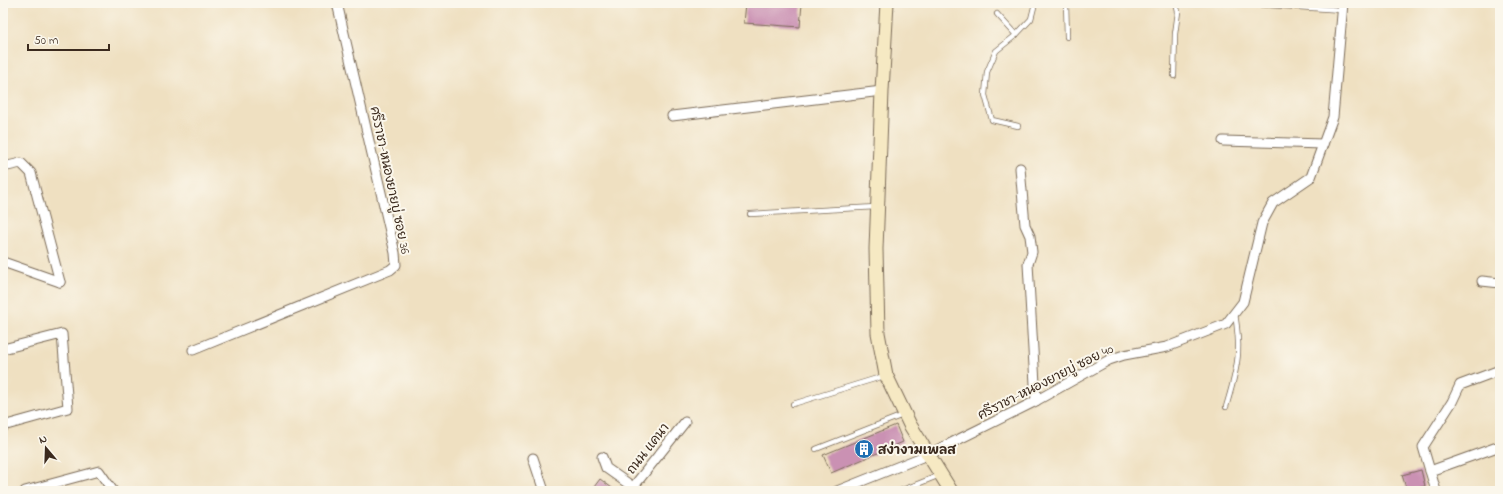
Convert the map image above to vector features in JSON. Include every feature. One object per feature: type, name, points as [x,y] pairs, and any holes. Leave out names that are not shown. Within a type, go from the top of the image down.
[{"type":"street","name":"ศรีราชา-หนองยายบู่ ซอย 36","points":[[193,350],[390,270],[396,265],[395,253],[337,3]]},
{"type":"street","points":[[887,3],[876,249],[878,333],[886,375],[904,414],[927,455],[951,491]]},
{"type":"street","name":"ศรีราชา-หนองยายบู่ ซอย 40","points":[[837,491],[927,455],[1036,401],[1109,360],[1124,355],[1167,347],[1226,324],[1243,302],[1262,223],[1273,203],[1311,178],[1333,117],[1343,7]]},
{"type":"street","points":[[672,116],[882,91]]},
{"type":"street","points":[[1223,141],[1323,144]]},
{"type":"street","points":[[3,167],[21,163],[31,173],[60,282],[3,262]]},
{"type":"street","points":[[1020,168],[1025,225],[1030,236],[1032,252],[1028,264],[1036,401]]},
{"type":"street","points":[[1482,281],[1500,283]]},
{"type":"street","points":[[3,350],[62,334],[68,408],[3,426]]},
{"type":"street","points":[[1436,491],[1423,447],[1452,402],[1460,385],[1500,370]]},
{"type":"street","name":"ถนน แคนา","points":[[632,489],[684,422]]},
{"type":"street","points":[[1430,471],[1500,446]]},
{"type":"street","points":[[602,456],[606,468],[632,489]]},
{"type":"street","points":[[533,458],[544,491]]},
{"type":"street","points":[[25,491],[99,471],[112,491]]},
{"type":"lane","points":[[1018,126],[992,120],[985,95],[987,72],[996,51],[1016,35],[1031,19],[1035,3]]},
{"type":"lane","points":[[1066,3],[1067,37]]},
{"type":"lane","points":[[1174,76],[1175,34],[1178,12],[1176,3]]},
{"type":"lane","points":[[1239,3],[1343,7]]},
{"type":"lane","points":[[997,14],[1016,35]]},
{"type":"lane","points":[[750,214],[878,207]]},
{"type":"lane","points":[[1226,408],[1234,380],[1238,354],[1238,335],[1235,313]]},
{"type":"lane","points":[[793,404],[886,375]]},
{"type":"lane","points":[[816,449],[904,414]]},
{"type":"lane","points":[[900,491],[941,475]]},
{"type":"building","points":[[746,3],[802,3],[800,27],[744,23]]},
{"type":"building","name":"สง่างามเพลส","points":[[896,425],[903,442],[831,473],[823,455]]},
{"type":"building","points":[[1421,470],[1425,486],[1407,491],[1402,475]]},
{"type":"building","points":[[600,479],[616,491],[591,491]]},
{"type":"place","name":"สง่างามเพลส","points":[[864,449]]}]
